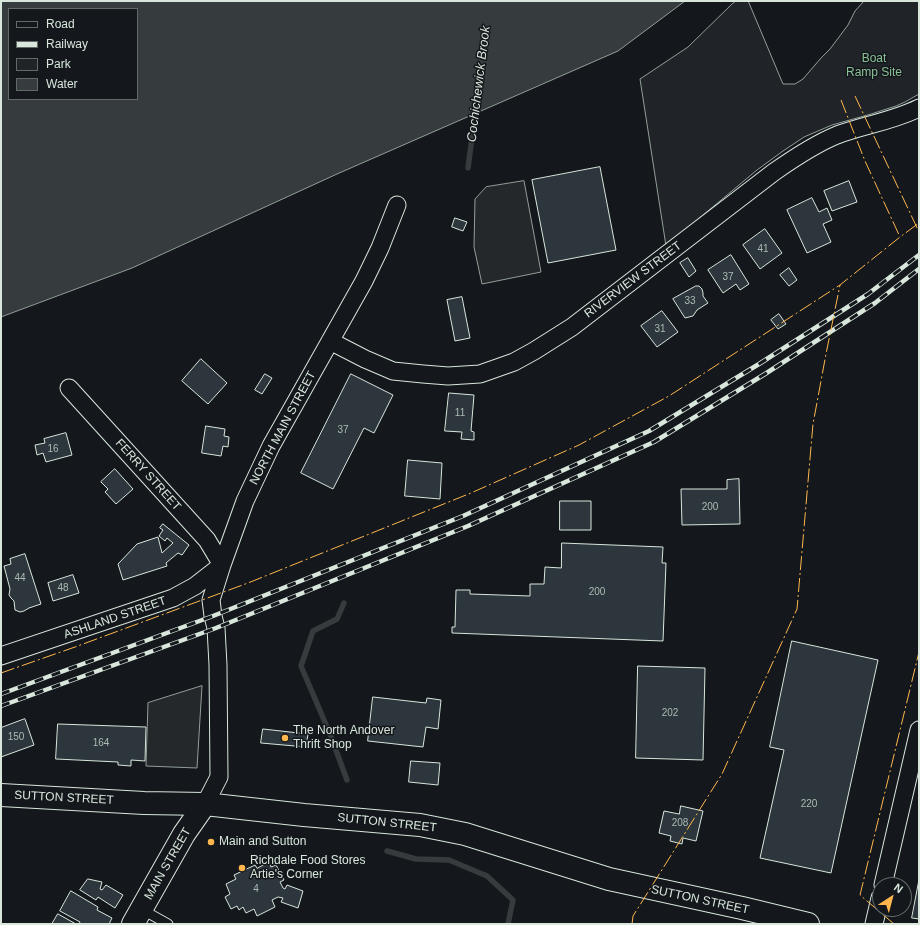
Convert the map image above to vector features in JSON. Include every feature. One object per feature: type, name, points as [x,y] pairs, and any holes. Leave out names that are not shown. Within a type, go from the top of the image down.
[{"type":"main road","name":"SUTTON STREET","points":[[1,795],[144,803],[205,804],[304,815],[420,825],[465,834],[609,880],[742,908],[808,924]]},
{"type":"main road","name":"MAIN STREET","points":[[137,917],[184,834],[205,804]]},
{"type":"street","name":"RIVERVIEW STREET","points":[[330,341],[365,359],[393,371],[448,376],[480,374],[514,362],[572,327],[774,172],[798,156],[837,135],[881,123],[919,108]]},
{"type":"street","name":"NORTH MAIN STREET","points":[[205,804],[219,777],[218,658],[216,628],[212,616],[211,600],[222,565],[245,501],[270,446],[364,281],[380,248],[397,205]]},
{"type":"street","name":"FERRY STREET","points":[[69,388],[207,540],[222,565]]},
{"type":"street","name":"ASHLAND STREET","points":[[1,656],[173,598],[195,586],[222,565]]},
{"type":"street","points":[[885,877],[919,730]]},
{"type":"lane","points":[[137,917],[168,924]]},
{"type":"green space","name":"Boat Ramp Site","points":[[736,1],[748,1],[783,84],[795,84],[803,79],[830,49],[848,25],[855,11],[864,1],[919,1],[919,94],[896,106],[832,125],[804,137],[757,170],[666,246],[640,79],[688,47]]},
{"type":"shaded area","points":[[524,181],[541,272],[482,284],[474,247],[475,199],[486,187]]},
{"type":"shaded area","points":[[202,686],[197,768],[146,766],[148,703]]},
{"type":"water","points":[[1,1],[685,1],[618,51],[337,174],[132,268],[1,317]]},
{"type":"building","points":[[600,167],[616,250],[548,263],[532,180]]},
{"type":"building","points":[[849,181],[857,202],[832,211],[824,191]]},
{"type":"building","points":[[812,198],[819,212],[827,208],[832,220],[823,224],[831,242],[807,253],[787,210]]},
{"type":"building","points":[[455,218],[467,222],[463,231],[452,227]]},
{"type":"building","points":[[765,229],[782,253],[760,269],[743,245]]},
{"type":"building","points":[[731,255],[749,284],[740,290],[736,284],[723,293],[708,270]]},
{"type":"building","points":[[688,258],[696,271],[689,277],[680,263]]},
{"type":"building","points":[[789,268],[797,280],[789,286],[780,275]]},
{"type":"building","points":[[696,286],[699,286],[702,289],[703,296],[708,303],[697,310],[693,316],[685,318],[673,299]]},
{"type":"building","points":[[462,297],[470,338],[455,341],[447,300]]},
{"type":"building","points":[[662,311],[678,332],[657,347],[641,326]]},
{"type":"building","points":[[779,314],[786,324],[778,329],[771,320]]},
{"type":"building","points":[[201,359],[227,383],[208,404],[182,381]]},
{"type":"building","points":[[265,374],[272,378],[262,394],[255,390]]},
{"type":"building","points":[[351,374],[393,395],[374,433],[364,428],[333,489],[301,473]]},
{"type":"building","points":[[449,393],[474,395],[471,431],[474,432],[474,440],[461,439],[462,432],[445,431]]},
{"type":"building","points":[[206,426],[225,429],[224,436],[229,437],[228,447],[223,446],[221,456],[202,453]]},
{"type":"building","points":[[66,433],[72,455],[46,462],[43,453],[37,455],[35,445],[45,443],[44,439]]},
{"type":"building","points":[[408,460],[442,463],[440,499],[405,496]]},
{"type":"building","points":[[115,469],[133,489],[116,504],[105,492],[108,489],[101,482]]},
{"type":"building","points":[[739,479],[740,524],[682,525],[681,489],[727,489],[727,480]]},
{"type":"building","points":[[560,501],[591,501],[591,530],[560,530]]},
{"type":"building","points":[[163,524],[189,545],[182,555],[178,553],[166,563],[167,566],[123,580],[118,564],[137,544],[158,537],[162,553],[173,543],[167,538],[165,541],[159,536],[163,530],[160,528]]},
{"type":"building","points":[[562,543],[663,547],[662,563],[666,563],[663,641],[452,633],[452,627],[455,627],[456,590],[470,590],[470,594],[530,596],[530,584],[544,584],[545,567],[561,568]]},
{"type":"building","points":[[25,554],[41,604],[20,612],[15,610],[14,601],[9,595],[10,589],[4,566],[11,564],[10,559]]},
{"type":"building","points":[[73,575],[79,593],[53,601],[48,583]]},
{"type":"building","points":[[792,641],[878,660],[831,873],[760,858],[784,750],[770,747]]},
{"type":"building","points":[[638,666],[705,668],[703,760],[636,758]]},
{"type":"building","points":[[373,697],[426,703],[427,698],[441,700],[438,729],[426,727],[423,747],[368,741]]},
{"type":"building","points":[[25,719],[34,745],[1,757],[1,728]]},
{"type":"building","points":[[58,724],[146,727],[145,761],[131,760],[131,766],[118,765],[118,762],[56,759]]},
{"type":"building","name":"The North Andover Thrift Shop","points":[[263,729],[308,734],[306,747],[261,743]]},
{"type":"building","points":[[411,761],[440,763],[438,785],[409,782]]},
{"type":"building","points":[[681,806],[703,811],[696,841],[683,838],[682,844],[670,841],[671,836],[659,833],[664,811],[679,814]]},
{"type":"building","points":[[269,862],[271,867],[276,865],[284,880],[280,882],[283,888],[285,889],[287,885],[303,891],[298,908],[281,902],[283,898],[278,897],[272,900],[275,907],[257,916],[254,909],[246,913],[243,907],[239,910],[237,906],[231,909],[225,897],[230,894],[226,884],[236,879],[234,875],[255,865],[257,868]]},
{"type":"building","points":[[88,879],[102,882],[100,889],[102,890],[106,885],[123,895],[115,908],[98,897],[96,900],[80,890]]},
{"type":"building","points":[[919,880],[919,919],[912,918]]},
{"type":"building","points":[[71,891],[98,907],[97,910],[112,918],[109,924],[79,924],[80,922],[60,911]]},
{"type":"building","points":[[58,914],[76,924],[52,924]]},
{"type":"waterway","name":"Cochichewick Brook","points":[[468,168],[476,107]]},
{"type":"waterway","name":"Cochichewick Brook","points":[[344,603],[337,619],[313,631],[301,666],[330,734],[347,780]]},
{"type":"waterway","name":"Cochichewick Brook","points":[[387,851],[416,859],[449,860],[487,876],[513,900],[508,924]]},
{"type":"railway","points":[[1,694],[213,616],[463,516],[649,431],[759,364],[868,294],[919,255]]},
{"type":"railway","points":[[1,706],[216,628],[468,526],[654,442],[765,374],[875,303],[919,269]]},
{"type":"power","points":[[855,96],[919,232]]},
{"type":"power","points":[[841,100],[865,161],[900,237]]},
{"type":"power","points":[[1,673],[248,583],[471,493],[579,445],[669,396],[840,285],[919,223]]},
{"type":"power","points":[[632,924],[633,916],[722,774],[797,609],[813,424],[840,285]]},
{"type":"power","points":[[894,924],[860,895],[919,652]]},
{"type":"place","name":"The North Andover Thrift Shop","points":[[285,738]]},
{"type":"place","name":"Main and Sutton","points":[[211,842]]},
{"type":"place","name":"Richdale Food Stores Artie's Corner","points":[[242,868]]}]
